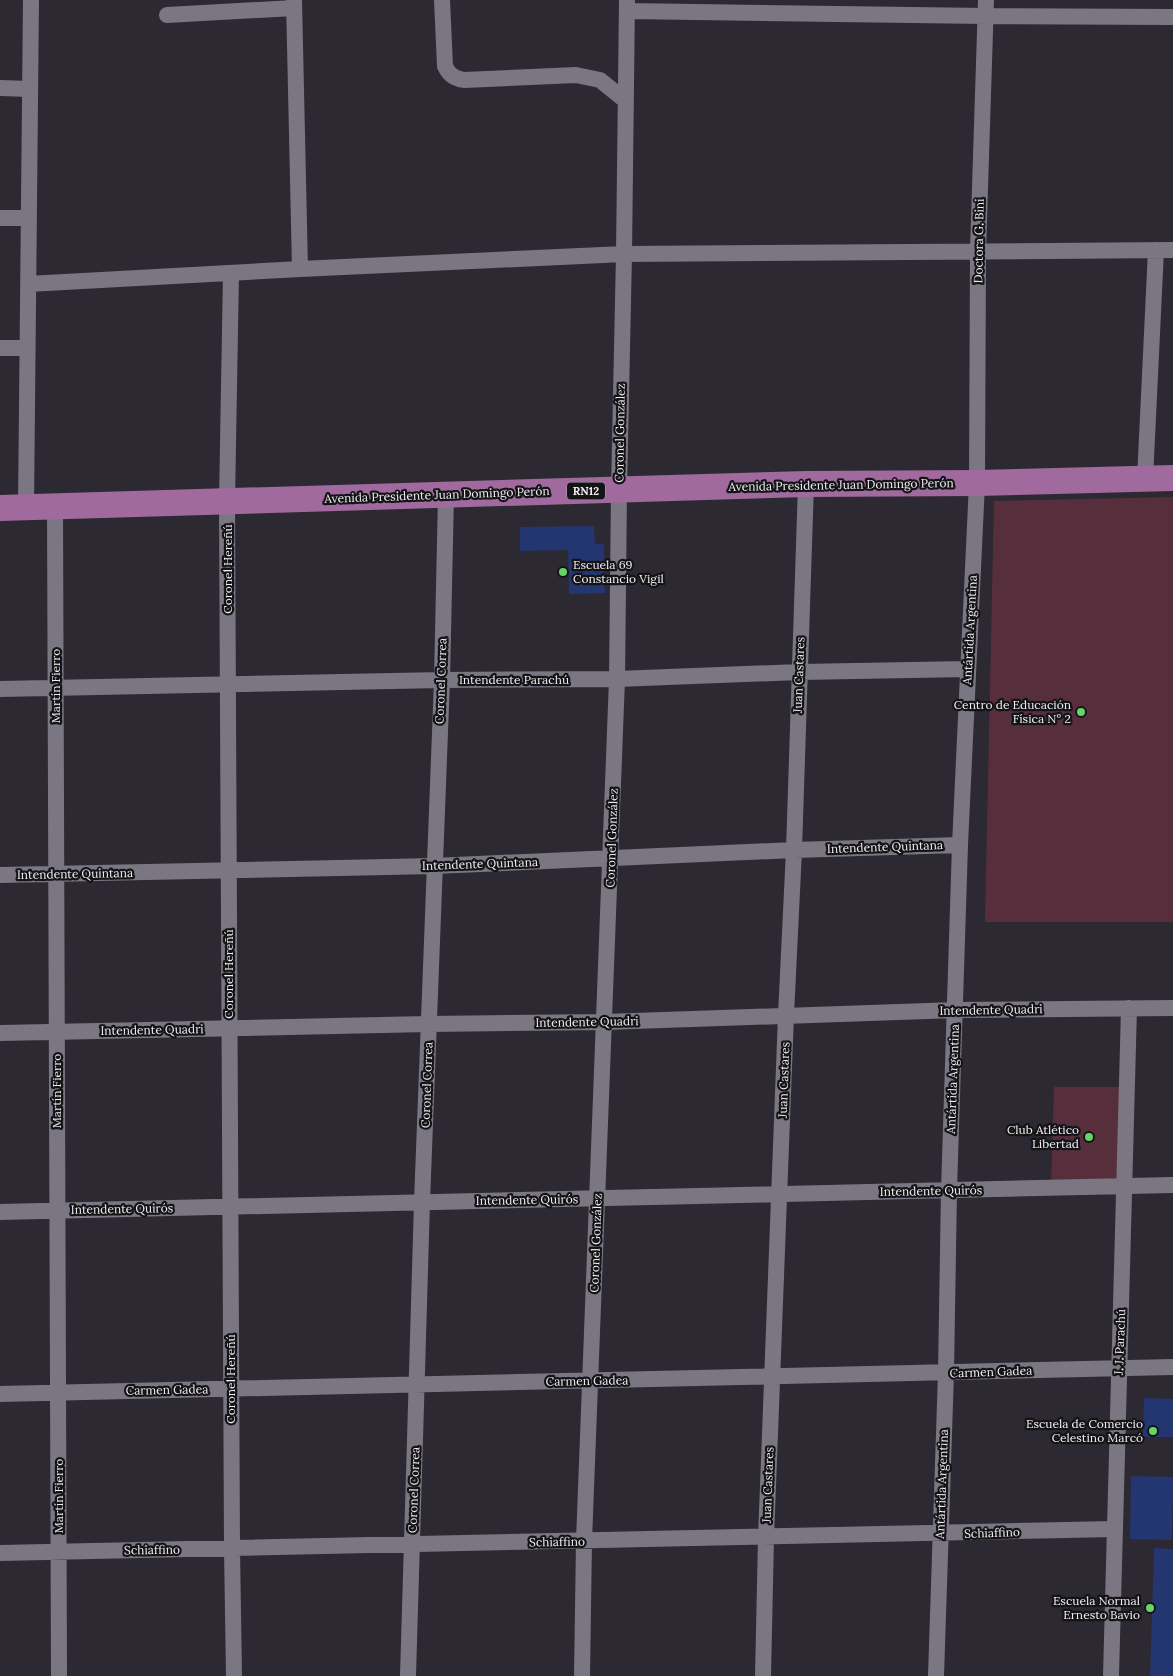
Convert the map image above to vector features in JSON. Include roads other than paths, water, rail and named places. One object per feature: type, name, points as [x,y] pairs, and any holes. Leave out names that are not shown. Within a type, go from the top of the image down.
[{"type":"highway","name":"Avenida Presidente Juan Domingo Perón","points":[[0,508],[806,484],[976,483],[1173,478]]},
{"type":"street","points":[[26,508],[31,0]]},
{"type":"street","points":[[442,0],[445,66],[449,74],[456,78],[464,80],[576,75],[600,80],[626,101]]},
{"type":"street","points":[[166,15],[294,4],[300,269]]},
{"type":"street","points":[[627,6],[986,8],[1173,17]]},
{"type":"street","name":"Coronel González","points":[[582,1676],[584,1541],[617,679],[627,6]]},
{"type":"street","name":"Doctora G. Bini","points":[[976,483],[978,251],[986,8]]},
{"type":"street","points":[[0,88],[30,89]]},
{"type":"street","points":[[0,218],[29,218]]},
{"type":"street","points":[[1145,479],[1156,250]]},
{"type":"street","points":[[28,284],[624,254],[1173,250]]},
{"type":"street","name":"Coronel Hereñú","points":[[231,273],[227,501],[234,1676]]},
{"type":"street","points":[[0,348],[28,348]]},
{"type":"street","name":"Antártida Argentina","points":[[936,1676],[960,845],[976,483]]},
{"type":"street","name":"Juan Castares","points":[[763,1676],[766,1538],[794,850],[806,484]]},
{"type":"street","name":"Coronel Correa","points":[[408,1676],[422,1202],[442,680],[446,495]]},
{"type":"street","name":"Martín Fierro","points":[[55,507],[59,1676]]},
{"type":"street","name":"Intendente Parachú","points":[[0,690],[442,680],[617,679],[799,672],[968,669]]},
{"type":"street","name":"Intendente Quintana","points":[[0,875],[434,866],[794,850],[960,845]]},
{"type":"street","name":"J. J. Parachú","points":[[1111,1676],[1129,1008]]},
{"type":"street","name":"Intendente Quadri","points":[[0,1033],[605,1022],[956,1010],[1173,1008]]},
{"type":"street","name":"Intendente Quirós","points":[[0,1212],[1173,1185]]},
{"type":"street","name":"Carmen Gadea","points":[[0,1394],[1173,1367]]},
{"type":"street","name":"Schiaffino","points":[[0,1554],[1114,1530]]},
{"type":"place","name":"Escuela 69 Constancio Vigil","points":[[563,572]]},
{"type":"place","name":"Centro de Educación Física Nº 2","points":[[1081,712]]},
{"type":"place","name":"Club Atlético Libertad","points":[[1089,1137]]},
{"type":"place","name":"Escuela de Comercio Celestino Marcó","points":[[1153,1431]]},
{"type":"place","name":"Escuela Normal Ernesto Bavio","points":[[1150,1608]]}]
